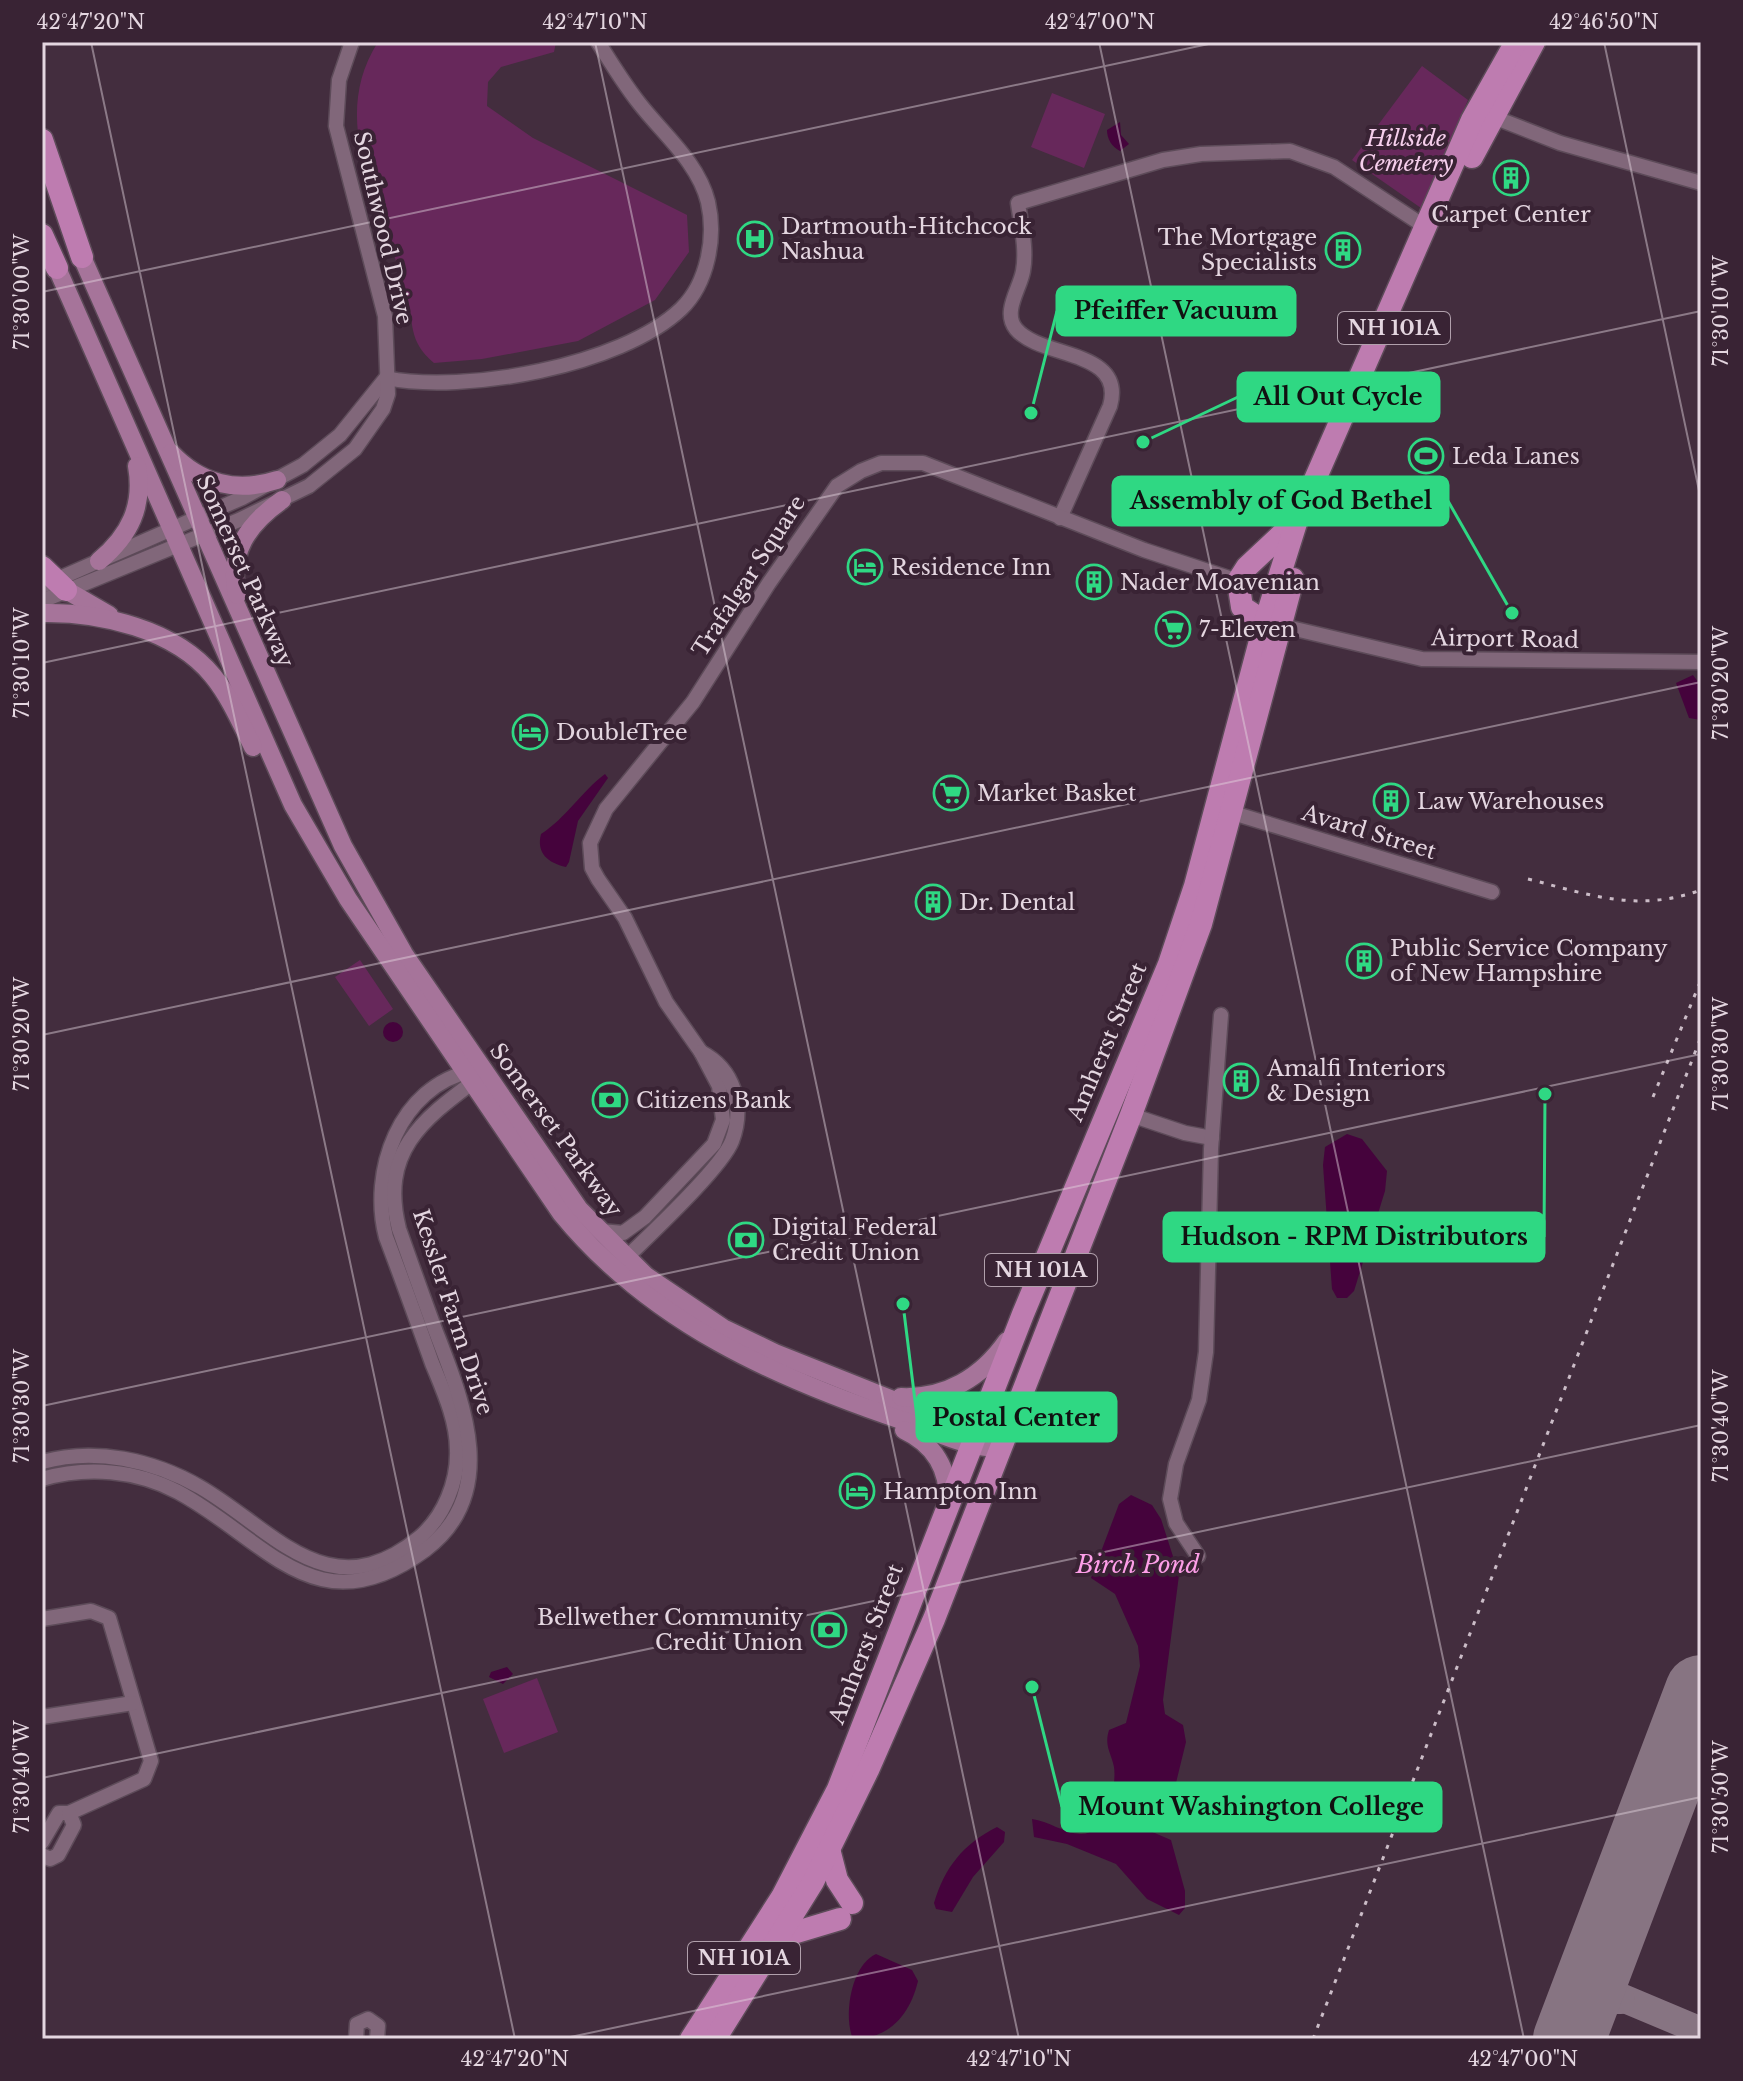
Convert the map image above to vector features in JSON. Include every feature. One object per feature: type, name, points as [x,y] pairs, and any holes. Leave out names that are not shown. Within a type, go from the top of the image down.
[{"type":"highway","name":"Amherst Street","points":[[715,2039],[780,1937],[829,1849],[907,1683],[1131,1115],[1201,924],[1233,813],[1272,624],[1298,518],[1472,120],[1516,42]]},
{"type":"highway","name":"Amherst Street","points":[[691,2039],[782,1897],[838,1789],[1023,1314],[1169,964],[1272,624],[1332,475],[1491,116],[1534,42]]},
{"type":"highway","points":[[42,140],[82,257]]},
{"type":"highway","points":[[42,172],[82,257]]},
{"type":"highway","points":[[42,235],[57,268]]},
{"type":"highway","points":[[1272,624],[1242,607],[1238,581],[1247,567],[1298,518]]},
{"type":"highway","points":[[780,1937],[846,1911],[829,1849]]},
{"type":"main road","name":"Somerset Parkway","points":[[82,257],[312,783],[370,897],[474,1076],[561,1213],[621,1264],[723,1328],[1001,1448]]},
{"type":"main road","name":"Somerset Parkway","points":[[57,268],[267,751],[307,830],[348,899],[474,1076],[598,1230],[647,1298],[709,1339],[772,1371],[874,1412],[974,1438]]},
{"type":"main road","points":[[99,561],[126,532],[138,506],[138,474],[130,436]]},
{"type":"main road","points":[[161,439],[185,467],[212,482],[250,486],[277,480]]},
{"type":"main road","points":[[246,632],[234,584],[236,553],[254,524],[282,500]]},
{"type":"main road","points":[[51,581],[134,627],[177,646],[216,679],[276,789],[307,830]]},
{"type":"main road","points":[[42,613],[92,617],[134,627]]},
{"type":"main road","points":[[879,1394],[923,1397],[958,1386],[992,1360],[1023,1314]]},
{"type":"main road","points":[[874,1412],[931,1448],[945,1472],[947,1507]]},
{"type":"street","name":"Southwood Drive","points":[[174,537],[282,500],[325,476],[355,449],[383,409],[388,394],[385,316],[336,126],[339,80],[352,42]]},
{"type":"street","points":[[386,378],[420,384],[462,382],[558,366],[619,345],[664,322],[690,299],[705,270],[711,236],[703,187],[689,161],[638,102],[598,42]]},
{"type":"street","points":[[1491,116],[1549,140],[1701,183]]},
{"type":"street","points":[[1060,518],[1110,406],[1112,388],[1109,379],[1089,362],[1030,338],[1015,328],[1011,312],[1024,267],[1018,203],[1173,158],[1290,151],[1334,167],[1424,226]]},
{"type":"street","name":"Southwood Drive","points":[[200,526],[333,442],[386,378]]},
{"type":"street","name":"Trafalgar Square","points":[[598,1230],[614,1235],[635,1227],[718,1139],[724,1103],[701,1052],[675,1017],[625,918],[592,868],[590,843],[606,809],[693,702],[815,514],[844,480],[881,463],[913,461],[946,470],[1060,518],[1238,581]]},
{"type":"street","points":[[42,601],[51,581],[99,561],[174,537]]},
{"type":"street","points":[[51,581],[174,537]]},
{"type":"street","name":"Airport Road","points":[[1272,624],[1422,659],[1701,662]]},
{"type":"street","name":"Avard Street","points":[[1233,813],[1492,892]]},
{"type":"street","points":[[1198,1556],[1176,1523],[1170,1499],[1176,1464],[1195,1417],[1205,1369],[1212,1138],[1221,1015]]},
{"type":"street","name":"Trafalgar Square","points":[[621,1264],[723,1157],[732,1141],[738,1111],[735,1092],[717,1060],[701,1052]]},
{"type":"street","name":"Kessler Farm Drive","points":[[42,1462],[92,1456],[157,1466],[202,1488],[272,1540],[316,1562],[353,1565],[384,1559],[420,1536],[444,1507],[453,1485],[458,1448],[445,1396],[386,1237],[381,1210],[382,1173],[393,1139],[414,1108],[474,1076]]},
{"type":"street","name":"Kessler Farm Drive","points":[[42,1479],[92,1471],[141,1477],[197,1504],[278,1563],[313,1577],[364,1578],[399,1566],[430,1546],[456,1512],[464,1493],[471,1442],[459,1391],[399,1229],[394,1192],[401,1156],[413,1133],[435,1109],[474,1076]]},
{"type":"street","points":[[1131,1115],[1185,1133],[1212,1138]]},
{"type":"street","points":[[42,1619],[91,1611],[109,1618],[151,1761],[148,1774],[69,1813],[56,1815],[42,1842]]},
{"type":"street","points":[[42,1717],[133,1703]]},
{"type":"street","points":[[42,1855],[50,1859],[58,1855],[74,1825],[69,1813]]},
{"type":"street","points":[[356,2039],[357,2024],[368,2019],[378,2026],[377,2039]]},
{"type":"green space","points":[[378,42],[556,42],[554,52],[501,67],[488,82],[487,106],[533,138],[687,215],[689,252],[655,300],[578,341],[482,359],[434,363],[425,355],[413,331],[406,293],[364,167],[358,135],[357,104],[363,73]]},
{"type":"green space","name":"Hillside Cemetery","points":[[1422,66],[1468,100],[1421,208],[1352,160]]},
{"type":"green space","points":[[1052,93],[1105,114],[1084,168],[1031,147]]},
{"type":"green space","points":[[360,960],[393,1009],[369,1026],[335,977]]},
{"type":"green space","points":[[537,1678],[558,1732],[504,1753],[483,1699]]},
{"type":"water","points":[[1120,122],[1121,135],[1129,144],[1120,151],[1110,142],[1107,130]]},
{"type":"water","points":[[1693,675],[1701,686],[1701,720],[1689,718],[1676,683]]},
{"type":"water","points":[[605,774],[608,778],[578,821],[566,867],[549,860],[540,847],[541,834]]},
{"type":"water","points":[[393,1022],[400,1025],[403,1032],[400,1039],[393,1042],[386,1039],[383,1032],[386,1025]]},
{"type":"water","points":[[1347,1134],[1362,1139],[1387,1171],[1385,1191],[1354,1291],[1347,1298],[1337,1298],[1332,1289],[1323,1165],[1325,1147]]},
{"type":"water","name":"Birch Pond","points":[[1131,1495],[1152,1505],[1161,1519],[1179,1575],[1163,1700],[1165,1714],[1183,1725],[1186,1742],[1174,1791],[1141,1811],[1138,1817],[1143,1828],[1171,1840],[1185,1891],[1185,1908],[1179,1915],[1147,1899],[1116,1864],[1067,1844],[1034,1837],[1032,1819],[1080,1834],[1097,1827],[1108,1808],[1114,1786],[1109,1730],[1126,1723],[1140,1666],[1138,1646],[1115,1594],[1091,1578],[1119,1504]]},
{"type":"water","points":[[507,1667],[513,1674],[503,1684],[489,1677],[491,1672]]},
{"type":"water","points":[[997,1827],[1005,1832],[1004,1842],[973,1877],[952,1912],[936,1909],[934,1903],[938,1890],[957,1858],[974,1841]]},
{"type":"water","points":[[876,1954],[912,1970],[918,1981],[910,2004],[896,2023],[877,2035],[853,2039],[849,2018],[851,1992],[860,1969]]},
{"type":"taxiway","points":[[1602,1954],[1604,1982],[1613,1994],[1701,2031]]},
{"type":"taxiway","points":[[1573,2028],[1592,2006],[1621,2000]]},
{"type":"runway","points":[[1569,2039],[1701,1691]]},
{"type":"railway","points":[[1528,879],[1594,896],[1635,901],[1678,897],[1701,890]]},
{"type":"railway","points":[[1653,1097],[1701,980]]},
{"type":"railway","points":[[1313,2039],[1701,1037]]},
{"type":"place","name":"Carpet Center","points":[[1511,178]]},
{"type":"place","name":"Dartmouth-Hitchcock Nashua","points":[[755,239]]},
{"type":"place","name":"The Mortgage Specialists","points":[[1343,250]]},
{"type":"place","name":"Pfeiffer Vacuum","points":[[1031,413]]},
{"type":"place","name":"All Out Cycle","points":[[1143,442]]},
{"type":"place","name":"Leda Lanes","points":[[1426,456]]},
{"type":"place","name":"Residence Inn","points":[[865,567]]},
{"type":"place","name":"Nader Moavenian","points":[[1094,582]]},
{"type":"place","name":"Assembly of God Bethel","points":[[1512,613]]},
{"type":"place","name":"7-Eleven","points":[[1173,629]]},
{"type":"place","name":"DoubleTree","points":[[530,732]]},
{"type":"place","name":"Market Basket","points":[[951,793]]},
{"type":"place","name":"Law Warehouses","points":[[1391,801]]},
{"type":"place","name":"Dr. Dental","points":[[933,902]]},
{"type":"place","name":"Public Service Company of New Hampshire","points":[[1364,961]]},
{"type":"place","name":"Amalfi Interiors & Design","points":[[1241,1081]]},
{"type":"place","name":"Hudson - RPM Distributors","points":[[1545,1094]]},
{"type":"place","name":"Citizens Bank","points":[[610,1100]]},
{"type":"place","name":"Digital Federal Credit Union","points":[[746,1240]]},
{"type":"place","name":"Postal Center","points":[[903,1304]]},
{"type":"place","name":"Hampton Inn","points":[[857,1491]]},
{"type":"place","name":"Bellwether Community Credit Union","points":[[829,1630]]},
{"type":"place","name":"Mount Washington College","points":[[1032,1687]]}]
